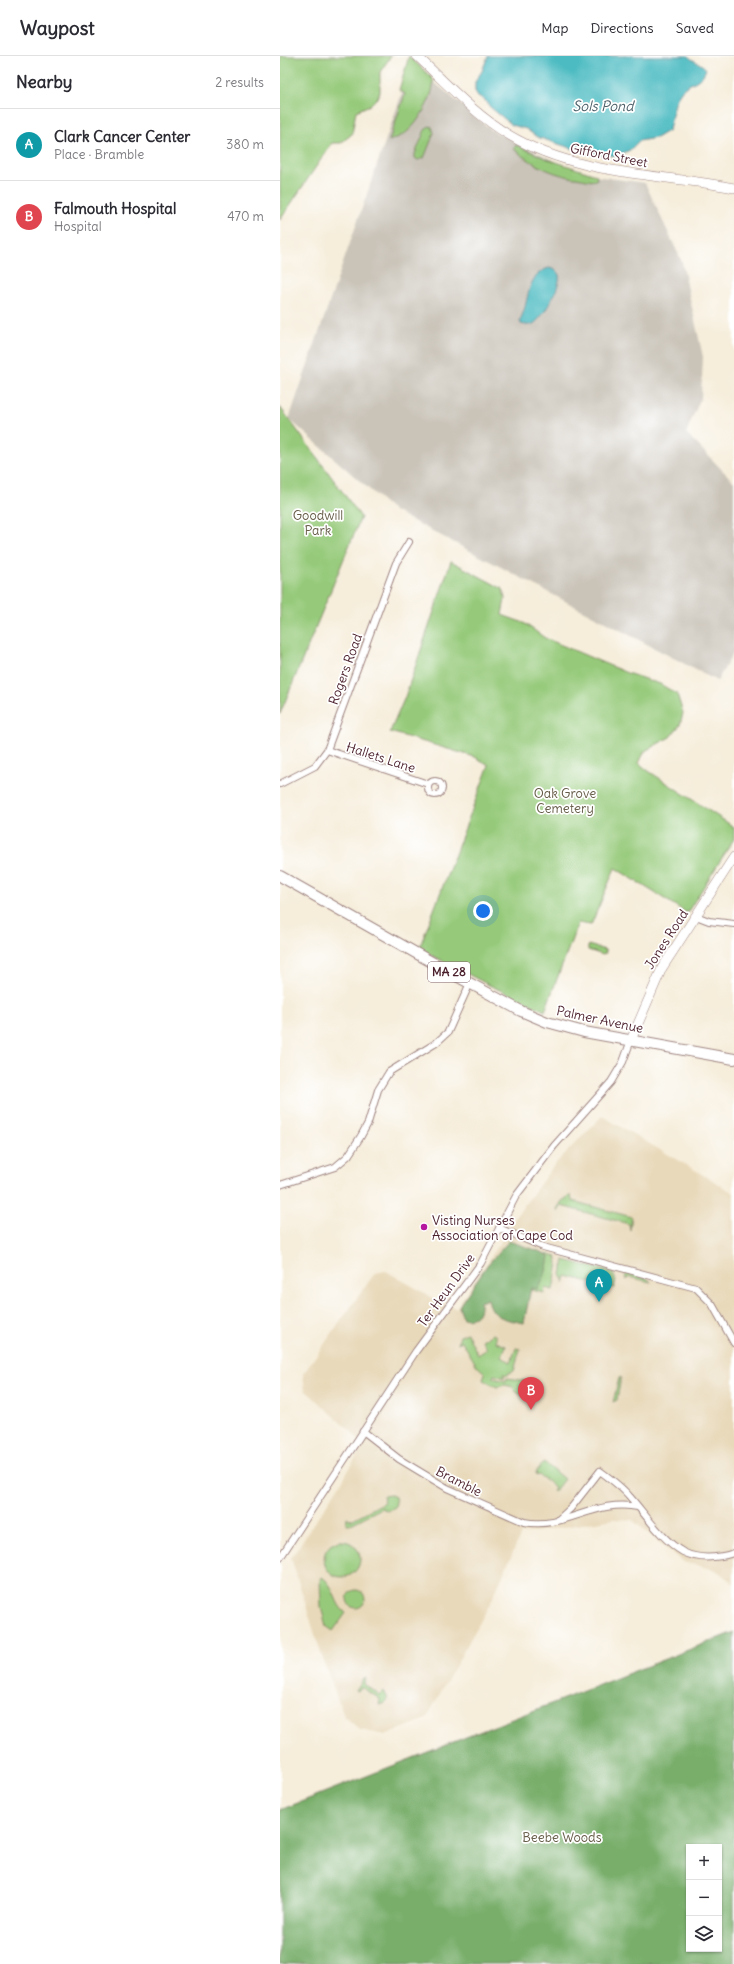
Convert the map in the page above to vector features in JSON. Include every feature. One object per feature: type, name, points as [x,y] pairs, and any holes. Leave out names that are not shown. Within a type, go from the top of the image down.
[{"type":"highway","name":"Palmer Avenue","points":[[280,876],[470,983],[547,1022],[584,1032],[734,1059]]},
{"type":"main road","name":"Gifford Street","points":[[417,56],[493,124],[509,135],[545,153],[571,162],[601,169],[697,181],[734,188]]},
{"type":"main road","name":"Jones Road","points":[[631,1040],[662,968],[734,857]]},
{"type":"street","name":"Rogers Road","points":[[280,784],[315,766],[327,750],[396,563],[409,542]]},
{"type":"street","name":"Hallets Lane","points":[[327,750],[428,784]]},
{"type":"street","points":[[696,916],[709,920],[734,924]]},
{"type":"street","points":[[280,1185],[335,1167],[348,1156],[361,1136],[378,1090],[389,1072],[436,1043],[448,1032],[470,983]]},
{"type":"street","name":"Ter Heun Drive","points":[[280,1558],[425,1338],[481,1264],[516,1196],[542,1160],[611,1082],[623,1062],[631,1040]]},
{"type":"street","points":[[499,1228],[543,1247],[661,1277],[699,1290],[712,1304],[734,1343]]},
{"type":"street","name":"Bramble","points":[[363,1431],[408,1465],[466,1498],[524,1522],[541,1524],[556,1521],[603,1506],[630,1505],[638,1507]]},
{"type":"street","points":[[556,1521],[571,1508],[600,1471],[630,1496],[667,1539],[684,1552],[703,1557],[718,1557],[734,1553]]},
{"type":"shaded area","points":[[412,64],[493,131],[582,174],[645,183],[682,262],[703,357],[701,397],[686,433],[734,482],[734,652],[717,681],[394,511],[289,419]]},
{"type":"shaded area","points":[[602,1116],[734,1193],[734,1584],[716,1570],[683,1562],[632,1520],[614,1519],[521,1534],[491,1602],[426,1719],[385,1735],[360,1730],[344,1716],[325,1666],[291,1558],[343,1480],[363,1445],[350,1430],[305,1390],[303,1374],[375,1273],[386,1271],[440,1302],[456,1308],[499,1245],[517,1215],[555,1164]]},
{"type":"green space","points":[[280,56],[391,56],[380,72],[380,92],[378,97],[370,105],[356,111],[352,134],[341,143],[332,143],[280,220]]},
{"type":"green space","points":[[409,56],[433,79],[432,92],[422,114],[412,127],[404,134],[389,141],[405,94],[399,90]]},
{"type":"green space","points":[[429,126],[432,127],[434,133],[424,158],[418,160],[415,158],[415,154],[425,130]]},
{"type":"green space","points":[[516,145],[550,160],[596,175],[597,179],[590,180],[572,178],[554,173],[537,165],[522,155],[514,149]]},
{"type":"green space","name":"Goodwill Park","points":[[280,407],[361,517],[280,714]]},
{"type":"green space","name":"Oak Grove Cemetery","points":[[451,561],[503,589],[505,599],[502,615],[524,623],[545,638],[627,673],[660,684],[677,694],[683,713],[680,725],[670,737],[645,751],[639,763],[647,770],[734,827],[734,839],[687,913],[615,868],[591,925],[578,923],[545,1011],[489,985],[419,949],[489,765],[475,757],[390,732],[405,697]]},
{"type":"green space","points":[[588,945],[605,950],[606,953],[603,955],[588,950]]},
{"type":"green space","points":[[571,1195],[572,1201],[632,1217],[630,1230],[629,1224],[561,1206],[558,1212],[557,1209],[562,1201]]},
{"type":"green space","points":[[509,1241],[542,1252],[549,1256],[545,1274],[540,1286],[537,1289],[531,1288],[524,1323],[506,1319],[496,1314],[490,1306],[488,1299],[480,1302],[480,1310],[477,1315],[468,1319],[463,1318],[459,1307],[461,1303],[488,1264]]},
{"type":"green space","points":[[546,1253],[556,1256],[558,1263],[553,1290],[545,1288],[544,1293],[531,1290],[549,1256]]},
{"type":"green space","points":[[564,1260],[612,1272],[616,1280],[614,1288],[566,1276],[564,1283],[561,1274]]},
{"type":"green space","points":[[628,1273],[647,1278],[651,1282],[629,1277],[627,1280],[625,1276]]},
{"type":"green space","points":[[467,1333],[478,1355],[487,1349],[482,1340],[493,1334],[496,1336],[496,1342],[506,1346],[501,1357],[511,1362],[516,1348],[520,1349],[514,1371],[508,1375],[503,1374],[505,1378],[494,1375],[493,1378],[506,1381],[507,1378],[527,1381],[523,1396],[516,1392],[513,1387],[505,1385],[497,1387],[483,1380],[485,1373],[477,1366],[462,1341],[458,1343],[460,1336]]},
{"type":"green space","points":[[621,1377],[617,1400],[613,1402],[619,1378]]},
{"type":"green space","points":[[544,1462],[564,1479],[554,1492],[555,1487],[539,1475],[537,1476],[536,1472]]},
{"type":"green space","points":[[391,1495],[395,1497],[395,1507],[388,1511],[382,1508],[349,1525],[346,1525],[347,1517],[351,1520],[385,1502],[383,1496]]},
{"type":"green space","points":[[342,1541],[352,1544],[357,1549],[360,1559],[357,1569],[352,1574],[342,1577],[332,1574],[327,1569],[324,1559],[327,1549],[332,1544]]},
{"type":"green space","points":[[322,1577],[330,1585],[339,1605],[346,1613],[333,1631],[326,1626],[321,1607],[320,1579]]},
{"type":"green space","points":[[356,1590],[362,1593],[365,1599],[362,1605],[356,1608],[350,1605],[347,1599],[350,1593]]},
{"type":"green space","name":"Beebe Woods","points":[[734,1632],[734,1964],[280,1964],[280,1810]]},
{"type":"green space","points":[[366,1678],[364,1684],[380,1695],[384,1691],[388,1699],[385,1703],[379,1705],[380,1699],[361,1687],[358,1691],[356,1690],[363,1679]]},
{"type":"water","name":"Sols Pond","points":[[488,56],[688,56],[706,69],[702,77],[685,87],[679,94],[675,103],[669,130],[656,138],[639,141],[630,150],[616,156],[586,153],[537,137],[526,129],[512,125],[490,107],[485,100],[478,96],[475,91],[475,82],[482,71]]},
{"type":"water","points":[[549,268],[556,271],[559,275],[557,286],[550,302],[537,321],[530,325],[521,324],[520,320],[532,283],[541,272]]},
{"type":"place","name":"Visting Nurses Association of Cape Cod","points":[[424,1227]]},
{"type":"place","name":"Clark Cancer Center","points":[[599,1302]]},
{"type":"place","name":"Falmouth Hospital","points":[[531,1410]]}]
